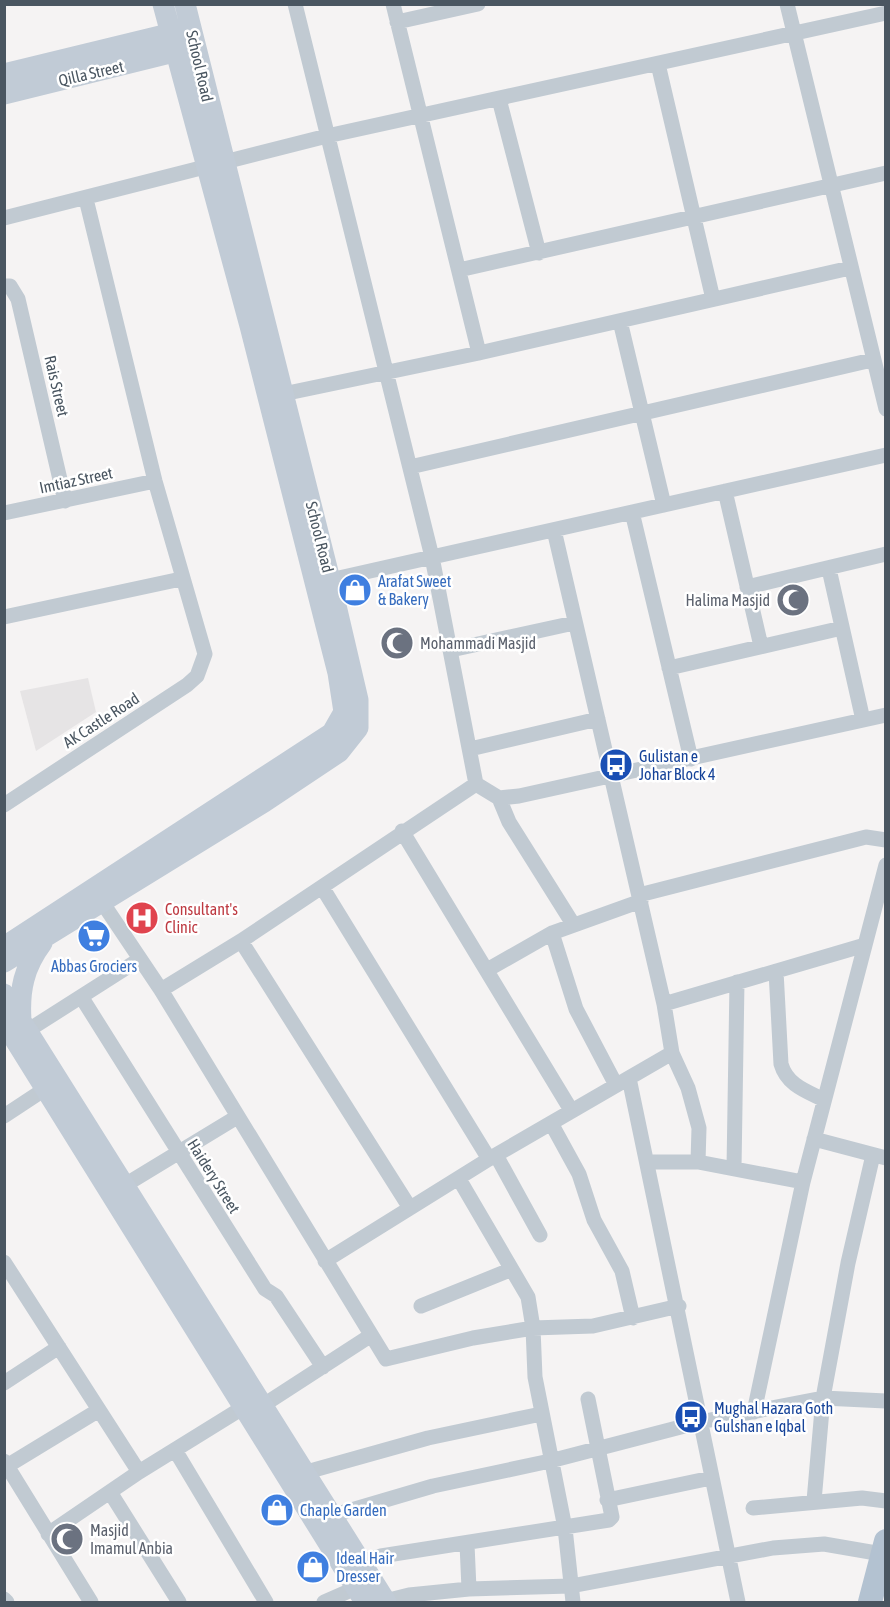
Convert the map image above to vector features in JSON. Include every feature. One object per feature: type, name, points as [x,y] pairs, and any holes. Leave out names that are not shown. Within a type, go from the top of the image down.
[{"type":"main road","points":[[870,1602],[884,1548]]},
{"type":"street","points":[[164,4],[183,40]]},
{"type":"street","name":"School Road","points":[[4,946],[64,916],[102,902],[339,752],[358,728],[358,700],[340,652],[183,40],[185,4]]},
{"type":"street","points":[[295,4],[432,557],[476,784],[499,798],[509,822],[573,924]]},
{"type":"street","points":[[393,4],[479,353]]},
{"type":"street","points":[[397,22],[478,4]]},
{"type":"street","points":[[787,4],[885,409]]},
{"type":"street","points":[[4,218],[327,136],[885,13]]},
{"type":"street","name":"Qilla Street","points":[[4,74],[183,40]]},
{"type":"street","name":"Qilla Street","points":[[4,94],[183,40]]},
{"type":"street","points":[[658,64],[713,299]]},
{"type":"street","points":[[499,99],[539,253]]},
{"type":"street","name":"School Road","points":[[4,962],[46,938],[64,916],[332,734],[344,712],[340,652],[330,580],[283,394],[215,164]]},
{"type":"street","points":[[459,270],[885,173]]},
{"type":"street","points":[[4,617],[181,579],[154,481],[86,198]]},
{"type":"street","points":[[283,394],[479,353],[850,268]]},
{"type":"street","name":"Rais Street","points":[[4,286],[10,286],[18,300],[66,501]]},
{"type":"street","points":[[620,321],[664,505]]},
{"type":"street","points":[[410,466],[872,360]]},
{"type":"street","points":[[330,580],[885,455]]},
{"type":"street","name":"Imtiaz Street","points":[[4,513],[154,481]]},
{"type":"street","points":[[725,491],[761,646]]},
{"type":"street","points":[[632,512],[691,759]]},
{"type":"street","points":[[554,530],[664,1004],[672,1053],[688,1088],[699,1128],[698,1162]]},
{"type":"street","points":[[747,587],[885,555]]},
{"type":"street","points":[[829,569],[863,720]]},
{"type":"street","name":"AK Castle Road","points":[[4,805],[187,685],[197,676],[205,654],[181,579]]},
{"type":"street","points":[[451,650],[574,623]]},
{"type":"street","points":[[669,668],[842,628]]},
{"type":"street","points":[[499,798],[691,759],[885,715]]},
{"type":"street","points":[[470,749],[598,719]]},
{"type":"street","points":[[160,990],[241,941],[402,831],[476,784]]},
{"type":"street","points":[[402,831],[571,1110]]},
{"type":"street","points":[[487,970],[552,933],[640,898],[866,837],[885,840]]},
{"type":"street","points":[[754,1412],[803,1182],[885,865]]},
{"type":"street","points":[[322,887],[540,1235]]},
{"type":"street","points":[[102,902],[160,990],[326,1261],[369,1336],[386,1359],[473,1338],[533,1328],[593,1326],[679,1306]]},
{"type":"street","points":[[552,933],[576,1009],[623,1081],[648,1162],[738,1602]]},
{"type":"street","points":[[46,938],[32,955],[23,976],[18,1024],[125,1185],[253,1407],[303,1473],[360,1562],[373,1599]]},
{"type":"street","points":[[241,941],[410,1208]]},
{"type":"street","points":[[664,1004],[865,945]]},
{"type":"street","points":[[18,1024],[82,998],[140,959]]},
{"type":"street","points":[[776,971],[781,1064],[784,1074],[796,1085],[824,1100]]},
{"type":"street","points":[[734,1168],[737,982]]},
{"type":"street","points":[[4,994],[45,1089],[253,1407],[373,1599]]},
{"type":"street","name":"Haidery Street","points":[[82,998],[265,1289],[276,1296],[323,1367]]},
{"type":"street","points":[[326,1261],[571,1110],[672,1053]]},
{"type":"street","points":[[4,1116],[45,1089]]},
{"type":"street","points":[[125,1185],[237,1117]]},
{"type":"street","points":[[551,1123],[579,1174],[594,1220],[622,1271],[633,1318]]},
{"type":"street","points":[[814,1139],[879,1156],[848,1263],[824,1398],[814,1501]]},
{"type":"street","points":[[648,1162],[698,1162],[803,1182]]},
{"type":"street","points":[[459,1179],[510,1270],[528,1297],[533,1328],[535,1377],[565,1528],[573,1602]]},
{"type":"street","points":[[4,1262],[139,1472]]},
{"type":"street","points":[[421,1306],[510,1270]]},
{"type":"street","points":[[48,1534],[139,1472],[323,1367],[369,1336]]},
{"type":"street","points":[[4,1383],[59,1347]]},
{"type":"street","points":[[331,1516],[433,1486],[550,1461],[700,1422],[824,1398],[885,1401]]},
{"type":"street","points":[[360,1562],[381,1556],[609,1520],[612,1517],[606,1500],[588,1399]]},
{"type":"street","points":[[91,1602],[48,1534],[10,1486],[6,1464],[99,1410]]},
{"type":"street","points":[[303,1473],[428,1438],[542,1414]]},
{"type":"street","points":[[175,1450],[266,1602]]},
{"type":"street","points":[[606,1500],[711,1478]]},
{"type":"street","points":[[110,1492],[179,1602]]},
{"type":"street","points":[[753,1508],[862,1498],[885,1501]]},
{"type":"street","points":[[467,1544],[469,1589]]},
{"type":"street","points":[[324,1602],[469,1589],[571,1586],[773,1548],[824,1544],[884,1548]]},
{"type":"street","points":[[4,1599],[7,1602]]},
{"type":"shaded area","points":[[88,678],[96,712],[36,751],[20,691]]},
{"type":"place","name":"Arafat Sweet & Bakery","points":[[355,590]]},
{"type":"place","name":"Halima Masjid","points":[[793,600]]},
{"type":"place","name":"Mohammadi Masjid","points":[[397,643]]},
{"type":"place","name":"Gulistan e Johar Block 4","points":[[616,765]]},
{"type":"place","name":"Consultant's Clinic","points":[[142,918]]},
{"type":"place","name":"Abbas Grociers","points":[[94,936]]},
{"type":"place","name":"Mughal Hazara Goth Gulshan e Iqbal","points":[[691,1417]]},
{"type":"place","name":"Chaple Garden","points":[[277,1510]]},
{"type":"place","name":"Masjid Imamul Anbia","points":[[67,1539]]},
{"type":"place","name":"Ideal Hair Dresser","points":[[313,1567]]}]
